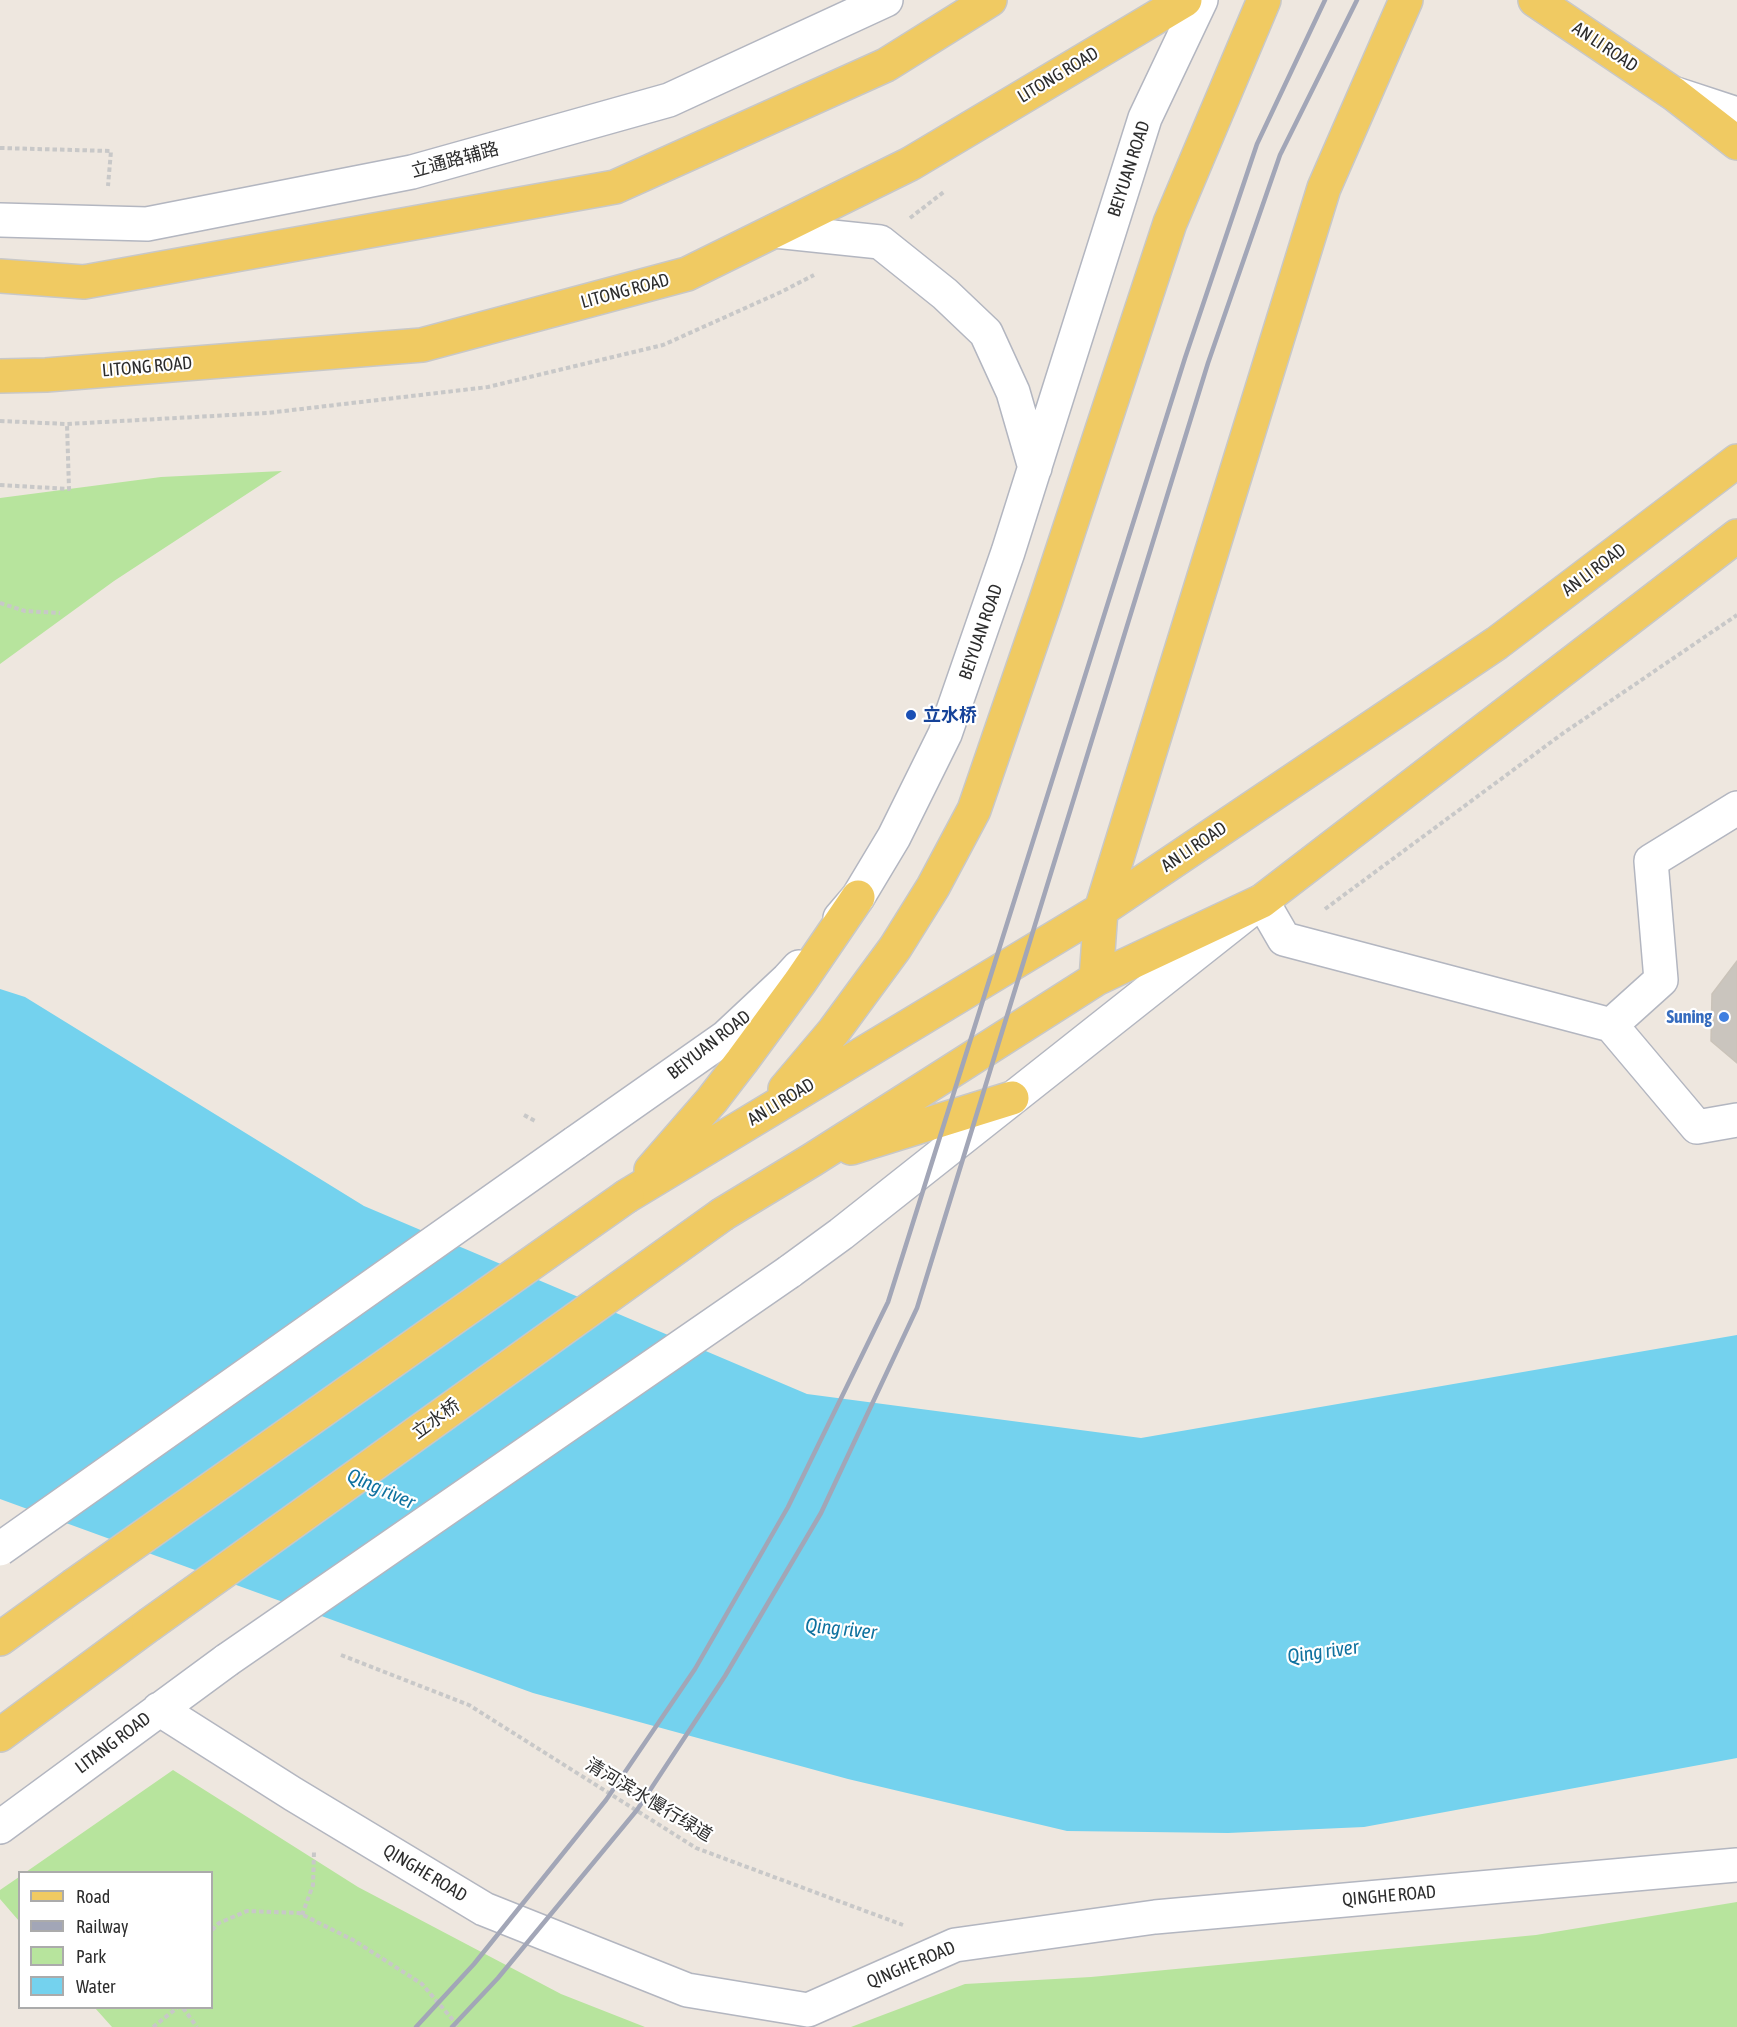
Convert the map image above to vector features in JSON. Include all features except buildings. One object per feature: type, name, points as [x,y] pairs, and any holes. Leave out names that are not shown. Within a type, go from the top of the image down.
[{"type":"main road","points":[[0,276],[84,282],[615,187],[886,65],[990,0]]},
{"type":"main road","name":"LITONG ROAD","points":[[0,376],[46,375],[422,345],[687,274],[910,164],[1185,0]]},
{"type":"main road","points":[[767,1110],[834,1031],[895,948],[933,887],[974,810],[1170,223],[1264,0]]},
{"type":"main road","points":[[1096,980],[1101,910],[1324,188],[1406,0]]},
{"type":"main road","name":"AN LI ROAD","points":[[1535,0],[1674,94],[1737,143]]},
{"type":"main road","name":"AN LI ROAD","points":[[627,1196],[1101,910],[1497,643],[1737,460]]},
{"type":"main road","points":[[812,1160],[1096,980],[1262,901],[1734,540]]},
{"type":"main road","points":[[0,1639],[627,1196],[680,1138],[742,1062],[858,897]]},
{"type":"main road","points":[[812,1160],[1012,1098]]},
{"type":"main road","name":"立水桥","points":[[0,1735],[149,1625],[723,1214],[812,1160]]},
{"type":"street","name":"立通路辅路","points":[[0,220],[147,224],[412,172],[669,100],[886,0]]},
{"type":"street","name":"BEIYUAN ROAD","points":[[0,1549],[726,1037],[788,979],[858,897],[894,837],[945,734],[1008,552],[1145,117],[1201,0]]},
{"type":"street","name":"AN LI ROAD","points":[[1674,94],[1737,114]]},
{"type":"street","points":[[775,231],[880,242],[945,294],[986,333],[1013,392],[1035,468]]},
{"type":"street","points":[[0,385],[46,375]]},
{"type":"street","points":[[1611,1025],[1661,980],[1651,861],[1737,808]]},
{"type":"street","points":[[1012,1098],[1262,901],[1284,939],[1611,1025],[1697,1127],[1737,1120]]},
{"type":"street","name":"LITANG ROAD","points":[[0,1827],[227,1660],[789,1272],[1012,1098]]},
{"type":"street","name":"QINGHE ROAD","points":[[159,1709],[484,1909],[687,1990],[808,2010],[954,1945],[1155,1917],[1737,1865]]},
{"type":"path","points":[[0,148],[111,151]]},
{"type":"path","points":[[0,485],[69,489],[67,424]]},
{"type":"path","points":[[0,603],[25,611],[60,613]]},
{"type":"path","name":"清河滨水慢行绿道","points":[[341,1655],[469,1705],[696,1848],[954,1945]]},
{"type":"path","points":[[303,1915],[313,1885],[317,1808]]},
{"type":"path","points":[[213,1929],[219,1923],[248,1911],[299,1913],[355,1941],[422,1984],[459,2027]]},
{"type":"path","points":[[153,2027],[175,2009]]},
{"type":"path","points":[[184,2009],[197,2027]]},
{"type":"green space","points":[[282,471],[114,581],[0,664],[0,498],[161,477]]},
{"type":"green space","points":[[173,1770],[358,1887],[561,1994],[645,2027],[112,2027],[96,2009],[213,2009],[213,1871],[27,1871]]},
{"type":"green space","points":[[18,1878],[18,1920],[0,1899],[0,1890]]},
{"type":"green space","points":[[1737,1902],[1737,2027],[851,2027],[965,1984],[1091,1977],[1536,1935]]},
{"type":"water","name":"Qing river","points":[[0,989],[25,997],[364,1206],[807,1394],[1141,1438],[1737,1335],[1737,1758],[1364,1827],[1228,1833],[1067,1831],[848,1779],[533,1693],[0,1499]]},
{"type":"railway","points":[[416,2027],[474,1964],[606,1800],[695,1669],[788,1507],[888,1302],[1185,358],[1257,144],[1325,0]]},
{"type":"railway","points":[[452,2027],[498,1978],[637,1810],[725,1676],[821,1513],[917,1308],[1208,363],[1280,155],[1357,0]]},
{"type":"place","name":"立水桥","points":[[911,715]]},
{"type":"place","name":"Suning","points":[[1724,1017]]}]
